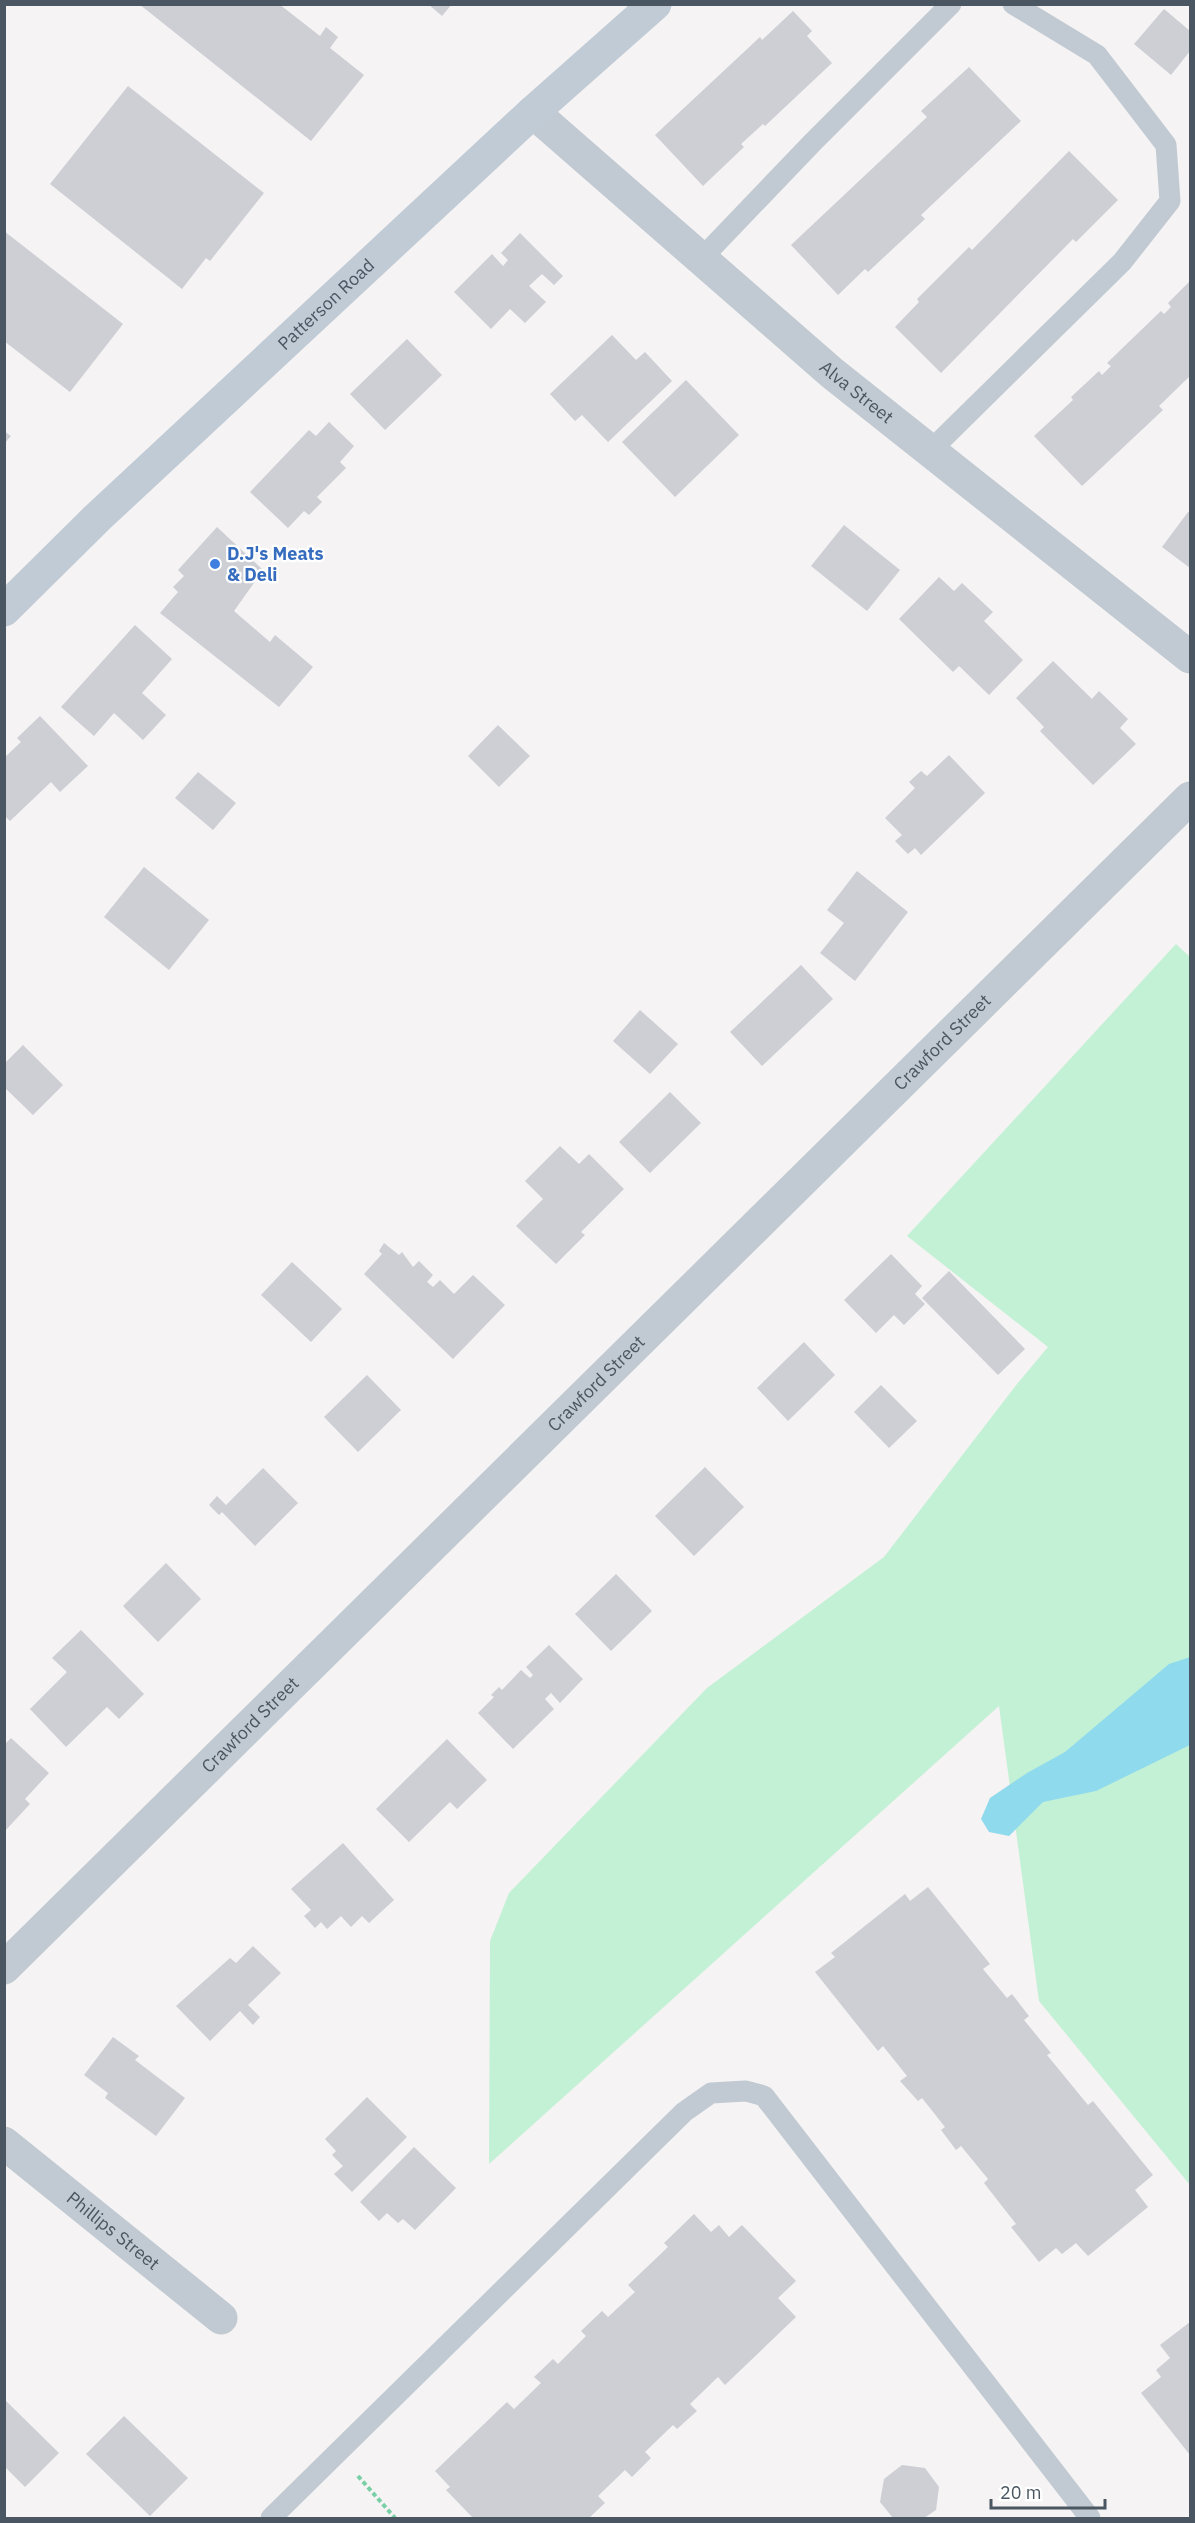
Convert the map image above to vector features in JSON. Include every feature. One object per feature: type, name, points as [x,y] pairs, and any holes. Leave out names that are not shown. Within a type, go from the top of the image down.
[{"type":"street","name":"Patterson Road","points":[[4,610],[97,518],[533,112],[655,4]]},
{"type":"street","name":"Alva Street","points":[[533,112],[832,373],[1191,657]]},
{"type":"street","name":"Crawford Street","points":[[4,1968],[1191,798]]},
{"type":"street","name":"Phillips Street","points":[[4,2143],[221,2318]]},
{"type":"lane","points":[[701,259],[813,142],[951,4]]},
{"type":"lane","points":[[930,451],[1122,262],[1170,201],[1166,145],[1097,55],[1013,4]]},
{"type":"lane","points":[[271,2518],[684,2112],[711,2092],[746,2091],[764,2096],[1090,2518]]},
{"type":"path","points":[[337,2453],[394,2518]]},
{"type":"green space","points":[[1176,944],[1190,957],[1190,2185],[1039,2001],[999,1706],[489,2164],[490,1941],[509,1893],[707,1688],[884,1557],[1048,1347],[907,1236]]},
{"type":"water","points":[[1190,1657],[1190,1745],[1096,1791],[1043,1802],[1009,1836],[989,1832],[981,1819],[990,1798],[1027,1773],[1065,1752],[1169,1664]]},
{"type":"building","points":[[139,4],[279,4],[320,36],[326,27],[338,37],[330,48],[364,75],[311,141]]},
{"type":"building","points":[[428,4],[452,4],[442,16]]},
{"type":"building","points":[[1164,9],[1190,31],[1190,51],[1171,75],[1134,44]]},
{"type":"building","points":[[793,11],[812,31],[807,36],[832,63],[765,126],[763,124],[741,144],[744,147],[703,186],[655,135],[760,37],[762,40]]},
{"type":"building","points":[[969,67],[1021,121],[921,215],[925,219],[868,272],[865,269],[838,295],[791,245],[927,117],[921,111]]},
{"type":"building","points":[[128,86],[264,193],[210,261],[206,258],[182,289],[50,184]]},
{"type":"building","points":[[1069,151],[1118,200],[1076,242],[1073,239],[941,373],[895,327],[919,302],[917,299],[969,247],[972,250]]},
{"type":"building","points":[[4,231],[123,324],[70,392],[4,341]]},
{"type":"building","points":[[520,233],[563,276],[554,285],[542,274],[529,286],[546,302],[525,323],[510,309],[491,329],[454,292],[492,254],[503,266],[508,260],[501,253]]},
{"type":"building","points":[[1190,281],[1190,376],[1159,406],[1163,410],[1082,486],[1034,436],[1073,400],[1071,397],[1099,371],[1102,375],[1111,366],[1107,363],[1161,311],[1164,314],[1171,307],[1168,303]]},
{"type":"building","points":[[612,335],[636,360],[645,352],[672,381],[608,442],[582,415],[575,421],[550,394]]},
{"type":"building","points":[[407,339],[442,375],[385,430],[350,394]]},
{"type":"building","points":[[686,380],[739,435],[675,497],[622,442]]},
{"type":"building","points":[[329,422],[354,446],[340,462],[346,468],[317,497],[322,502],[309,515],[304,511],[288,528],[250,492],[309,430],[316,436]]},
{"type":"building","points":[[4,431],[11,436],[4,444]]},
{"type":"building","points":[[1188,512],[1190,513],[1190,568],[1162,547]]},
{"type":"building","points":[[844,525],[900,570],[867,611],[811,566]]},
{"type":"building","points":[[217,527],[263,570],[234,611],[270,642],[275,635],[313,667],[279,707],[160,613],[178,592],[173,587],[184,576],[178,570]]},
{"type":"building","points":[[939,577],[954,591],[962,583],[993,612],[984,621],[1023,660],[989,695],[959,666],[953,672],[899,619]]},
{"type":"building","points":[[135,625],[172,659],[142,693],[166,715],[143,740],[114,713],[94,736],[61,707]]},
{"type":"building","points":[[1053,661],[1092,699],[1099,691],[1128,719],[1120,728],[1136,744],[1093,785],[1040,731],[1044,727],[1016,698]]},
{"type":"building","points":[[40,716],[88,766],[60,792],[51,782],[10,821],[4,815],[4,758],[21,742],[17,738]]},
{"type":"building","points":[[498,725],[530,756],[499,787],[468,756]]},
{"type":"building","points":[[949,755],[985,793],[921,855],[915,848],[908,854],[895,841],[902,835],[885,818],[915,788],[909,782],[921,771],[927,776]]},
{"type":"building","points":[[198,772],[236,803],[213,830],[175,798]]},
{"type":"building","points":[[144,867],[209,920],[169,970],[104,917]]},
{"type":"building","points":[[857,871],[908,912],[855,981],[820,953],[844,923],[827,910]]},
{"type":"building","points":[[801,965],[833,999],[762,1066],[730,1032]]},
{"type":"building","points":[[640,1010],[678,1044],[650,1074],[613,1041]]},
{"type":"building","points":[[23,1045],[63,1085],[33,1115],[4,1087],[4,1064]]},
{"type":"building","points":[[670,1092],[701,1123],[650,1173],[619,1142]]},
{"type":"building","points":[[560,1146],[579,1164],[589,1154],[624,1189],[581,1232],[585,1235],[556,1264],[516,1226],[543,1199],[525,1181]]},
{"type":"building","points":[[384,1243],[399,1255],[402,1252],[413,1267],[419,1261],[433,1275],[427,1282],[433,1287],[440,1280],[454,1294],[473,1275],[505,1305],[453,1359],[364,1274],[382,1254],[379,1251]]},
{"type":"building","points":[[891,1254],[922,1286],[915,1294],[925,1304],[904,1325],[894,1315],[876,1333],[844,1300]]},
{"type":"building","points":[[292,1262],[342,1309],[311,1342],[261,1295]]},
{"type":"building","points":[[949,1271],[1025,1349],[998,1375],[922,1298]]},
{"type":"building","points":[[804,1342],[835,1375],[788,1421],[757,1388]]},
{"type":"building","points":[[367,1375],[401,1410],[358,1452],[324,1417]]},
{"type":"building","points":[[881,1385],[917,1421],[889,1448],[854,1412]]},
{"type":"building","points":[[705,1467],[744,1507],[694,1556],[655,1516]]},
{"type":"building","points":[[263,1468],[298,1503],[255,1546],[222,1512],[219,1515],[209,1505],[217,1496],[226,1505]]},
{"type":"building","points":[[166,1563],[201,1599],[158,1642],[123,1606]]},
{"type":"building","points":[[616,1574],[652,1611],[611,1651],[575,1614]]},
{"type":"building","points":[[81,1630],[144,1694],[119,1719],[107,1707],[66,1747],[30,1709],[67,1672],[52,1658]]},
{"type":"building","points":[[549,1645],[583,1679],[560,1703],[551,1693],[545,1699],[554,1709],[513,1749],[478,1713],[494,1697],[491,1695],[499,1687],[502,1690],[521,1670],[530,1678],[533,1675],[526,1667]]},
{"type":"building","points":[[11,1738],[49,1773],[25,1799],[30,1804],[4,1832],[4,1745]]},
{"type":"building","points":[[447,1739],[487,1780],[457,1809],[450,1802],[409,1842],[376,1809]]},
{"type":"building","points":[[343,1843],[394,1900],[369,1923],[362,1916],[351,1927],[341,1916],[327,1929],[321,1922],[315,1928],[304,1916],[311,1910],[291,1889]]},
{"type":"building","points":[[928,1887],[990,1964],[983,1969],[1007,1998],[1012,1994],[1029,2016],[1024,2020],[1051,2053],[1047,2055],[1088,2105],[1093,2101],[1153,2175],[1135,2190],[1148,2207],[1088,2256],[1076,2243],[1062,2254],[1056,2248],[1039,2262],[1011,2227],[1016,2224],[984,2183],[988,2179],[961,2146],[956,2150],[941,2130],[945,2127],[922,2098],[918,2101],[900,2081],[907,2076],[883,2046],[878,2051],[815,1972],[835,1957],[831,1953],[905,1894],[910,1901]]},
{"type":"building","points":[[253,1946],[281,1973],[248,2005],[260,2017],[253,2025],[240,2011],[210,2041],[176,2006],[230,1958],[236,1963]]},
{"type":"building","points":[[113,2037],[139,2056],[135,2060],[185,2098],[156,2136],[105,2098],[108,2093],[84,2075]]},
{"type":"building","points":[[367,2097],[407,2137],[352,2192],[334,2174],[343,2166],[332,2155],[336,2151],[325,2139]]},
{"type":"building","points":[[414,2147],[456,2188],[415,2230],[403,2219],[398,2223],[387,2213],[379,2221],[360,2202]]},
{"type":"building","points":[[694,2214],[711,2232],[719,2225],[729,2237],[742,2225],[796,2281],[778,2298],[796,2317],[725,2385],[718,2377],[690,2404],[697,2411],[677,2429],[673,2425],[645,2452],[651,2458],[632,2477],[625,2470],[598,2496],[605,2503],[589,2518],[473,2518],[446,2490],[450,2487],[435,2471],[507,2402],[514,2409],[541,2383],[534,2377],[553,2359],[558,2364],[586,2336],[581,2331],[602,2311],[608,2317],[635,2292],[628,2285],[668,2247],[664,2243]]},
{"type":"building","points":[[1190,2322],[1190,2455],[1141,2393],[1161,2377],[1156,2370],[1170,2358],[1160,2345]]},
{"type":"building","points":[[4,2399],[59,2453],[25,2487],[4,2466]]},
{"type":"building","points":[[124,2416],[188,2478],[150,2516],[86,2454]]},
{"type":"building","points":[[902,2465],[925,2468],[939,2487],[936,2510],[924,2518],[893,2518],[880,2502],[884,2479]]},
{"type":"place","name":"D.J's Meats & Deli","points":[[215,564]]}]
